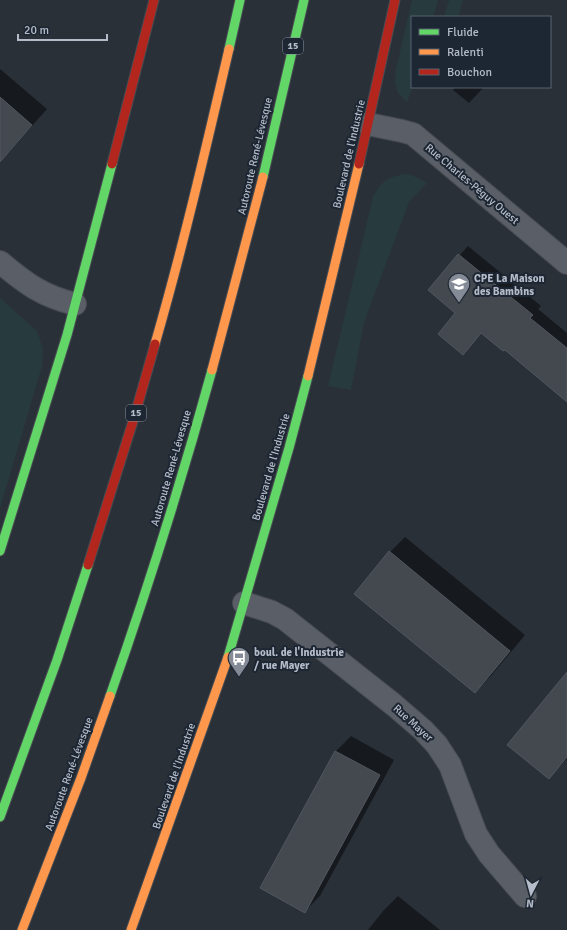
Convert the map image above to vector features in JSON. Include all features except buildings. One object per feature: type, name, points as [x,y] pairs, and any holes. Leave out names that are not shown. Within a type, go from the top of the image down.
[{"type":"main road","points":[[0,551],[67,335],[154,0]]},
{"type":"main road","name":"15","points":[[0,817],[57,660],[100,529],[136,410],[172,286],[206,150],[240,0]]},
{"type":"main road","name":"Autoroute René-Lévesque","points":[[22,930],[98,731],[163,538],[201,411],[248,236],[304,0]]},
{"type":"main road","name":"Boulevard de l'Industrie","points":[[131,930],[231,649],[304,393],[342,240],[395,0]]},
{"type":"street","name":"Rue Charles-Péguy Ouest","points":[[368,124],[413,134],[567,263]]},
{"type":"street","points":[[0,262],[34,288],[56,298],[75,304]]},
{"type":"street","name":"Rue Mayer","points":[[244,603],[272,612],[285,619],[394,705],[423,730],[437,745],[450,765],[476,834],[486,850],[525,896]]},
{"type":"green space","points":[[412,0],[438,0],[433,16],[411,16],[411,88],[413,88],[407,102],[398,93],[395,82],[396,69]]},
{"type":"green space","points":[[449,0],[463,0],[458,16],[444,16]]},
{"type":"green space","points":[[408,174],[427,183],[409,202],[364,322],[351,390],[328,386],[373,197],[387,180],[396,176]]},
{"type":"green space","points":[[0,298],[37,331],[43,349],[42,366],[0,508]]},
{"type":"traffic: fast","points":[[229,49],[240,0]]},
{"type":"traffic: fast","points":[[263,177],[304,0]]},
{"type":"traffic: fast","points":[[0,551],[67,335],[112,164]]},
{"type":"traffic: fast","points":[[110,696],[164,534],[212,370]]},
{"type":"traffic: fast","points":[[228,657],[289,448],[308,376]]},
{"type":"traffic: fast","points":[[0,817],[57,660],[88,565]]},
{"type":"traffic: slow","points":[[155,344],[185,234],[229,49]]},
{"type":"traffic: slow","points":[[308,376],[359,164]]},
{"type":"traffic: slow","points":[[212,370],[263,177]]},
{"type":"traffic: slow","points":[[131,930],[228,657]]},
{"type":"traffic: slow","points":[[22,930],[81,778],[110,696]]},
{"type":"traffic: jam","points":[[112,164],[154,0]]},
{"type":"traffic: jam","points":[[359,164],[395,0]]},
{"type":"traffic: jam","points":[[88,565],[134,418],[155,344]]},
{"type":"place","name":"CPE La Maison des Bambins","points":[[459,304]]},
{"type":"place","name":"boul. de l'Industrie / rue Mayer","points":[[239,678]]}]
